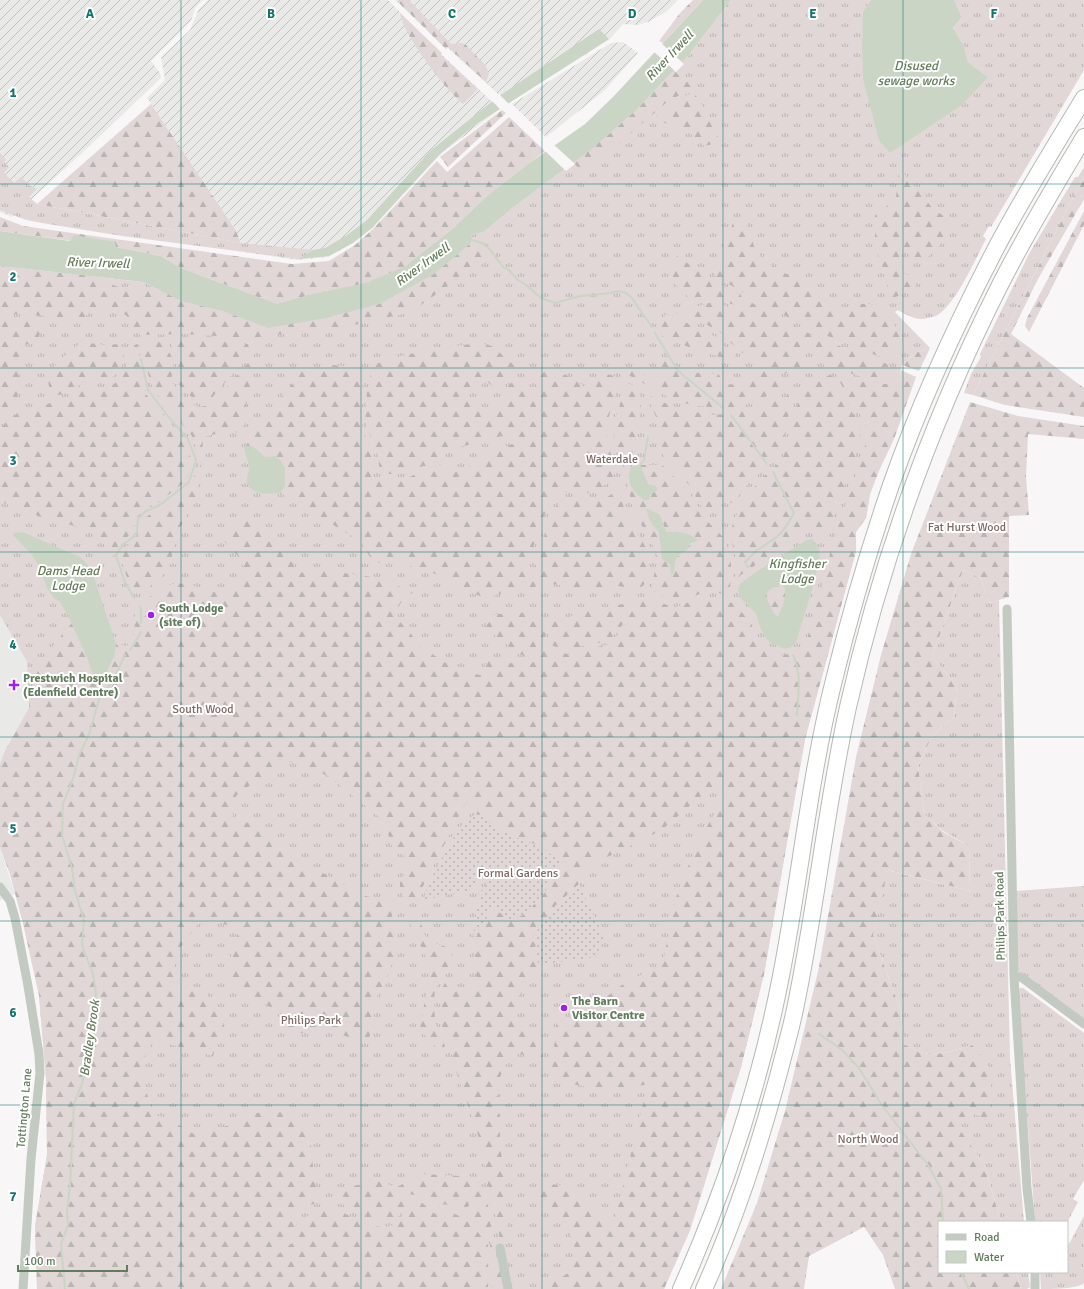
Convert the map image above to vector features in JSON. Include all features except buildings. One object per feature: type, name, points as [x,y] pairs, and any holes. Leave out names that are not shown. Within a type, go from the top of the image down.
[{"type":"highway","points":[[681,1289],[703,1240],[722,1189],[763,1057],[772,1021],[788,939],[814,772],[832,685],[847,627],[876,528],[890,488],[929,390],[980,279],[1028,193],[1084,98]]},
{"type":"highway","points":[[704,1289],[726,1237],[744,1186],[769,1109],[785,1049],[794,1013],[806,951],[836,767],[848,706],[864,643],[904,508],[932,435],[981,324],[1035,221],[1084,137]]},
{"type":"street","name":"Philips Park Road","points":[[1007,608],[1014,978],[1027,1188],[1031,1221]]},
{"type":"street","name":"Tottington Lane","points":[[0,887],[10,901],[15,918],[39,1054],[40,1073],[31,1159],[23,1289]]},
{"type":"street","points":[[1014,978],[1021,977],[1084,1024]]},
{"type":"street","points":[[500,1248],[508,1289]]},
{"type":"street","points":[[1035,1273],[1035,1289]]},
{"type":"shaded area","points":[[0,0],[203,0],[195,8],[191,21],[151,61],[160,73],[161,78],[12,217],[0,212]]},
{"type":"shaded area","points":[[208,0],[388,0],[441,54],[500,109],[442,153],[372,228],[353,243],[328,257],[297,260],[245,252],[235,229],[147,98],[165,80],[161,57],[190,30],[199,9]]},
{"type":"shaded area","points":[[395,0],[678,0],[666,12],[648,22],[638,25],[623,24],[610,39],[508,103]]},
{"type":"shaded area","points":[[623,42],[638,53],[604,91],[546,137],[512,104],[611,43]]},
{"type":"shaded area","name":"Prestwich Hospital (Edenfield Centre)","points":[[0,615],[27,662],[29,708],[5,751],[0,764]]},
{"type":"shaded area","points":[[0,847],[15,894],[0,900]]},
{"type":"green space","points":[[400,0],[409,0],[451,44],[462,43],[466,45],[485,65],[489,73],[486,82],[448,47],[446,49],[398,2]]},
{"type":"green space","points":[[693,0],[703,0],[663,43],[659,41],[680,13]]},
{"type":"green space","points":[[731,0],[871,0],[863,11],[988,77],[968,62],[964,46],[953,28],[962,17],[954,0],[1084,0],[1084,70],[991,227],[989,226],[983,236],[986,239],[958,292],[943,311],[936,316],[921,319],[914,318],[898,310],[895,312],[930,348],[915,353],[902,365],[895,390],[878,473],[870,494],[866,518],[856,532],[856,551],[805,739],[764,974],[741,1067],[690,1230],[664,1289],[37,1289],[35,1226],[47,1155],[46,1078],[39,995],[23,923],[10,874],[0,847],[0,764],[5,751],[29,708],[27,662],[0,615],[0,266],[143,282],[181,301],[484,232],[515,206],[593,148],[634,112],[689,55]]},
{"type":"green space","points":[[400,13],[442,53],[441,55],[478,89],[463,104],[446,87],[426,62],[409,35]]},
{"type":"green space","points":[[674,71],[692,86],[693,91],[682,94],[668,101],[585,173],[573,163],[626,119]]},
{"type":"green space","points":[[694,93],[708,115],[725,153],[718,146],[704,146],[694,136],[681,129],[654,119],[677,100]]},
{"type":"green space","points":[[151,104],[235,229],[241,243],[37,204]]},
{"type":"green space","points":[[502,110],[506,113],[448,167],[440,157]]},
{"type":"green space","points":[[509,117],[545,151],[488,195],[453,228],[406,266],[366,283],[309,295],[277,304],[181,268],[161,256],[116,247],[0,231],[0,217],[23,226],[292,264],[329,261],[355,245],[373,229],[437,161],[447,172]]},
{"type":"green space","points":[[0,153],[6,160],[4,162],[9,167],[4,173],[14,183],[21,177],[29,185],[37,189],[29,197],[37,204],[241,243],[313,250],[298,259],[122,236],[26,220],[0,210]]},
{"type":"green space","points":[[899,167],[934,210],[944,216],[944,231],[942,241],[936,250],[924,260],[914,257],[907,252],[900,254],[898,263],[904,273],[912,277],[916,288],[893,298],[890,297],[882,265],[875,246],[875,215],[896,197]]},
{"type":"green space","points":[[1084,167],[1084,176],[973,395],[964,393],[971,374],[981,357],[980,354],[1030,252],[1075,177],[1078,177]]},
{"type":"green space","points":[[1084,176],[1084,199],[1038,279],[1011,334],[1084,388],[1084,417],[1005,405],[973,395]]},
{"type":"green space","points":[[1084,211],[1084,225],[1029,332],[1025,326],[1027,318]]},
{"type":"green space","points":[[733,222],[746,223],[755,249],[762,258],[805,285],[832,308],[837,310],[856,305],[871,304],[879,308],[891,319],[899,332],[904,343],[901,348],[887,353],[888,360],[815,331],[747,295],[714,275],[724,257],[724,239],[730,233]]},
{"type":"green space","points":[[471,242],[484,245],[492,256],[411,312],[350,326],[249,338],[185,334],[140,335],[135,330],[127,316],[114,308],[90,312],[81,320],[0,313],[0,266],[47,272],[89,275],[123,289],[163,291],[181,301],[223,311],[268,328],[325,318],[379,304],[460,253]]},
{"type":"green space","points":[[677,256],[706,276],[742,296],[734,305],[714,299],[705,299],[694,302],[671,281],[672,267]]},
{"type":"green space","points":[[744,298],[769,313],[816,337],[887,364],[892,371],[889,379],[879,381],[847,372],[825,372],[822,354],[818,349],[808,351],[803,355],[802,373],[798,378],[774,369],[739,351],[721,333],[704,323],[676,313],[709,303],[720,303],[735,310]]},
{"type":"green space","points":[[665,314],[716,337],[735,355],[735,362],[680,344],[654,332],[664,320]]},
{"type":"green space","points":[[0,319],[39,322],[43,330],[34,343],[15,346],[0,353]]},
{"type":"green space","points":[[195,339],[247,344],[254,354],[236,370],[209,401],[198,400],[190,396],[176,381],[179,361],[170,342]]},
{"type":"green space","points":[[146,340],[164,343],[174,361],[171,381],[188,402],[199,407],[211,405],[248,363],[254,361],[256,363],[247,399],[244,432],[220,433],[203,437],[197,496],[180,528],[169,566],[161,578],[138,595],[127,578],[120,555],[125,547],[138,539],[141,529],[140,521],[166,506],[191,485],[199,464],[198,455],[192,436],[153,389],[139,344]]},
{"type":"green space","points":[[82,342],[104,345],[120,344],[125,350],[121,369],[111,379],[102,381],[85,381],[71,392],[54,396],[49,388],[51,373],[62,358]]},
{"type":"green space","points":[[478,343],[492,346],[516,367],[506,379],[497,386],[493,387],[487,381],[467,394],[478,404],[481,417],[496,411],[505,402],[508,388],[512,382],[518,378],[528,382],[532,389],[526,399],[527,407],[538,415],[541,421],[535,430],[530,431],[525,437],[510,440],[502,436],[488,438],[473,444],[449,449],[441,453],[439,460],[440,467],[423,466],[401,474],[381,474],[378,456],[366,421],[366,399],[370,377],[369,366],[401,356],[433,349]]},
{"type":"green space","points":[[138,344],[145,393],[185,441],[192,462],[186,481],[158,503],[145,508],[135,518],[134,532],[120,542],[113,556],[110,558],[104,544],[96,536],[85,529],[18,510],[0,500],[0,429],[10,418],[31,407],[71,399],[84,388],[104,387],[114,384],[123,375],[134,345]]},
{"type":"green space","points":[[930,348],[919,371],[902,365],[915,353]]},
{"type":"green space","points":[[17,350],[26,350],[18,380],[17,395],[21,405],[0,420],[0,359]]},
{"type":"green space","points":[[663,359],[689,371],[718,374],[727,384],[739,385],[757,375],[761,369],[794,382],[774,393],[745,405],[726,409],[692,405],[673,400],[625,373],[627,368],[642,371],[646,378],[654,383],[659,373],[660,363]]},
{"type":"green space","points":[[332,365],[363,368],[363,383],[360,396],[361,416],[363,429],[374,462],[372,478],[405,479],[425,470],[438,469],[450,473],[463,471],[475,463],[491,456],[496,450],[527,439],[532,433],[537,432],[542,427],[544,419],[538,411],[530,406],[530,400],[535,391],[537,379],[549,367],[585,387],[592,381],[599,381],[603,373],[615,376],[619,382],[609,416],[607,438],[615,472],[611,481],[592,493],[561,492],[549,503],[536,537],[521,593],[514,594],[509,591],[486,598],[472,593],[460,594],[446,581],[435,574],[424,569],[415,569],[405,562],[397,561],[374,563],[360,541],[280,493],[285,486],[285,481],[270,457],[266,457],[250,446],[246,446],[252,435],[302,371]]},
{"type":"green space","name":"Philips Park","points":[[901,370],[916,377],[894,439],[870,494],[866,518],[856,532],[856,551],[805,739],[764,974],[741,1067],[690,1230],[664,1289],[542,1289],[572,1271],[575,1249],[570,1233],[560,1218],[547,1204],[533,1196],[538,1182],[576,1187],[601,1219],[614,1223],[648,1084],[624,1089],[604,1089],[551,1081],[557,1019],[584,1014],[622,985],[663,963],[675,900],[697,844],[725,795],[720,782],[701,796],[662,830],[614,854],[585,866],[579,884],[554,907],[534,935],[538,965],[518,998],[514,1026],[543,1043],[543,1063],[512,1050],[498,1082],[500,1140],[508,1223],[506,1234],[501,1241],[489,1190],[482,1149],[441,1023],[440,992],[445,983],[451,992],[479,987],[474,965],[479,940],[476,937],[492,908],[512,920],[525,914],[543,895],[562,863],[540,846],[512,836],[493,826],[483,816],[476,814],[467,801],[419,894],[419,903],[406,903],[400,889],[400,882],[412,860],[393,850],[384,821],[328,776],[295,762],[283,763],[237,795],[231,804],[233,816],[238,821],[261,825],[274,835],[294,862],[314,868],[362,895],[381,900],[393,898],[392,915],[397,949],[388,975],[374,1002],[369,1042],[321,1030],[290,1035],[283,1013],[245,994],[225,976],[239,930],[204,916],[174,956],[177,989],[205,992],[225,1019],[213,1056],[154,1040],[146,1054],[142,1079],[154,1115],[168,1118],[197,1136],[232,1124],[256,1113],[291,1112],[306,1121],[310,1135],[313,1167],[319,1202],[301,1208],[293,1235],[276,1246],[271,1261],[298,1239],[305,1217],[323,1211],[332,1210],[344,1213],[364,1223],[384,1227],[390,1226],[400,1219],[411,1199],[420,1201],[435,1214],[445,1209],[471,1222],[487,1245],[488,1289],[37,1289],[35,1226],[47,1155],[46,1078],[39,995],[23,923],[10,874],[0,847],[0,764],[5,751],[29,708],[37,665],[72,623],[93,674],[99,680],[110,664],[116,644],[127,646],[132,639],[135,630],[134,618],[139,607],[161,589],[173,584],[183,584],[212,592],[221,592],[229,590],[237,583],[245,570],[237,555],[221,538],[246,519],[251,517],[287,545],[292,562],[297,572],[307,573],[325,564],[345,573],[378,578],[413,592],[402,601],[396,611],[400,622],[410,632],[418,645],[451,666],[479,675],[483,673],[487,660],[527,665],[534,662],[516,651],[485,628],[495,614],[527,612],[542,620],[547,647],[567,654],[610,644],[628,622],[631,612],[645,597],[674,608],[699,598],[715,599],[733,603],[747,618],[760,645],[780,655],[798,654],[805,648],[815,609],[827,572],[831,548],[865,446],[866,423],[836,376],[866,383],[881,384],[897,381]]},
{"type":"green space","points":[[831,375],[861,428],[857,450],[826,539],[816,531],[807,530],[738,577],[735,577],[735,555],[731,538],[733,521],[744,501],[759,481],[782,460],[790,441],[801,388],[808,381]]},
{"type":"green space","points":[[625,384],[630,384],[640,388],[641,410],[636,441],[630,462],[631,467],[628,476],[649,485],[640,465],[662,465],[687,489],[703,517],[723,537],[727,545],[731,564],[730,594],[705,592],[681,601],[673,602],[651,590],[657,561],[653,545],[633,510],[624,469],[612,427],[619,408]],"holes":[[[646,508],[660,515],[666,532],[675,531],[698,540],[689,544],[688,549],[676,558],[674,573],[671,575],[670,565],[662,559],[659,533],[649,519]]]},
{"type":"green space","points":[[648,394],[663,402],[680,408],[698,413],[715,415],[760,406],[789,396],[788,422],[784,439],[776,454],[745,487],[734,503],[722,502],[708,516],[690,486],[669,465],[662,453],[662,429],[651,406]]},
{"type":"green space","name":"North Wood","points":[[970,402],[1018,416],[1084,426],[1084,439],[1028,434],[1026,477],[1029,515],[1009,516],[1009,597],[989,603],[981,578],[963,570],[932,657],[957,685],[954,717],[932,736],[918,765],[924,813],[943,832],[969,846],[970,891],[888,870],[873,935],[901,1011],[904,1044],[913,1049],[930,1054],[945,1053],[972,1045],[992,1071],[989,1120],[971,1113],[955,1123],[984,1164],[1001,1221],[938,1221],[938,1273],[1016,1273],[1021,1289],[895,1289],[883,1255],[864,1227],[809,1256],[804,1289],[721,1289],[757,1203],[785,1111],[819,967],[856,757],[881,655],[911,554]]},
{"type":"green space","points":[[616,491],[622,495],[624,510],[645,546],[649,568],[644,585],[638,589],[618,586],[596,591],[547,583],[527,589],[554,508],[572,499],[591,504],[606,498]]},
{"type":"green space","points":[[963,570],[981,578],[989,603],[999,600],[1010,1058],[1024,1221],[1001,1221],[984,1164],[954,1123],[971,1113],[989,1119],[972,1045],[945,1053],[930,1054],[913,1049],[904,1044],[901,1011],[873,935],[887,870],[970,891],[969,846],[943,831],[924,814],[918,765],[932,736],[954,717],[957,685],[932,657]]},
{"type":"green space","points":[[782,584],[785,588],[785,599],[778,616],[774,614],[765,595],[768,591]]},
{"type":"green space","points":[[641,595],[624,618],[624,623],[609,641],[567,649],[550,645],[546,619],[565,620],[583,608],[601,609],[631,602]]},
{"type":"green space","name":"Formal Gardens","points":[[476,814],[483,816],[493,826],[512,836],[540,846],[562,863],[543,895],[525,914],[512,920],[492,908],[476,937],[472,935],[477,924],[475,910],[481,898],[478,893],[485,889],[484,887],[488,883],[482,877],[466,895],[465,891],[424,900],[429,884],[457,832],[463,824]]},
{"type":"green space","points":[[579,884],[605,938],[595,957],[538,965],[534,935],[554,907]]},
{"type":"green space","points":[[1084,886],[1084,1020],[1016,970],[1016,891]]},
{"type":"green space","points":[[414,918],[418,918],[425,935],[429,940],[446,947],[452,956],[450,967],[435,990],[435,1021],[445,1045],[445,1054],[428,1039],[420,1028],[430,971],[424,952],[410,924]]},
{"type":"green space","points":[[1020,988],[1023,988],[1084,1033],[1084,1180],[1073,1199],[1078,1202],[1068,1221],[1035,1221],[1018,992]]},
{"type":"green space","points":[[422,1174],[479,1177],[488,1210],[496,1252],[496,1257],[491,1262],[490,1244],[475,1221],[467,1217],[473,1207],[472,1203],[469,1205],[464,1214],[445,1204],[434,1209],[425,1198],[410,1194],[400,1215],[391,1223],[369,1220],[347,1206],[336,1202],[345,1189],[373,1180],[397,1187]]},
{"type":"green space","points":[[1084,1216],[1084,1283],[1070,1288],[1041,1289],[1040,1273],[1068,1273],[1068,1244]]},
{"type":"green space","points":[[498,1262],[504,1289],[492,1289],[491,1275]]},
{"type":"green space","points":[[1016,1273],[1028,1273],[1030,1287],[1027,1289],[1021,1289]]},
{"type":"water","name":"River Irwell","points":[[703,0],[731,0],[689,55],[634,112],[593,148],[515,206],[484,232],[471,235],[471,243],[434,274],[379,304],[326,318],[268,328],[223,311],[181,301],[143,282],[0,266],[0,231],[70,241],[74,235],[115,242],[116,247],[161,256],[181,268],[277,304],[309,295],[366,283],[406,266],[453,228],[488,195],[528,164],[585,124],[614,96]]},
{"type":"water","name":"Disused sewage works","points":[[871,0],[954,0],[962,17],[953,28],[964,46],[968,62],[988,77],[962,105],[890,153],[879,140],[863,79],[863,11]]},
{"type":"water","points":[[599,29],[609,39],[475,125],[439,155],[372,228],[353,243],[329,256],[298,259],[313,250],[325,248],[347,235],[366,221],[430,151],[499,96]]},
{"type":"water","points":[[246,446],[252,446],[265,457],[275,456],[281,461],[285,468],[285,486],[280,493],[259,493],[248,485],[247,479],[249,470],[244,448]]},
{"type":"water","points":[[640,465],[648,484],[656,486],[657,490],[650,495],[649,500],[644,500],[633,489],[629,482],[631,467]]},
{"type":"water","points":[[646,508],[660,515],[666,532],[683,533],[698,540],[689,544],[688,549],[676,558],[674,573],[671,575],[670,565],[662,559],[659,533],[649,519]]},
{"type":"water","name":"Dams Head Lodge","points":[[15,533],[25,533],[80,557],[88,565],[95,580],[116,644],[114,657],[105,675],[98,681],[93,674],[87,657],[67,614],[60,602],[54,598],[47,588],[39,566],[32,555],[14,536]]},
{"type":"water","name":"Kingfisher Lodge","points":[[812,539],[818,545],[820,557],[812,590],[796,642],[791,647],[785,649],[770,643],[765,637],[760,628],[755,612],[740,598],[738,589],[740,584],[753,574],[807,540]],"holes":[[[782,584],[785,588],[784,602],[778,616],[774,614],[765,595],[770,589],[779,585]]]},
{"type":"pier","points":[[661,43],[684,64],[676,72],[653,51]]},
{"type":"pier","points":[[499,94],[509,104],[501,110],[491,100]]},
{"type":"pier","points":[[553,144],[575,164],[566,171],[544,150]]},
{"type":"waterway","points":[[469,239],[485,244],[503,267],[509,270],[518,280],[541,298],[555,303],[580,296],[618,291],[626,293],[631,297],[652,327]]},
{"type":"waterway","points":[[655,333],[678,371],[722,407]]},
{"type":"waterway","name":"Bradley Brook","points":[[134,598],[125,582],[116,556],[122,545],[132,538],[137,532],[138,519],[146,511],[160,505],[189,482],[196,460],[188,439],[148,390],[141,359]]},
{"type":"waterway","points":[[731,415],[767,464]]},
{"type":"waterway","points":[[640,465],[644,460],[648,437]]},
{"type":"waterway","points":[[748,567],[745,562],[756,551],[777,537],[785,528],[794,513],[773,472]]},
{"type":"waterway","name":"Bradley Brook","points":[[141,608],[141,623]]},
{"type":"waterway","name":"Bradley Brook","points":[[130,650],[141,632]]},
{"type":"waterway","name":"Bradley Brook","points":[[65,1289],[61,1244],[68,1225],[67,1211],[70,1185],[74,1103],[82,1084],[93,1025],[96,993],[93,974],[82,945],[84,920],[75,891],[72,868],[62,835],[63,804],[74,776],[79,755],[90,732],[99,699],[113,681],[125,655]]},
{"type":"waterway","points":[[793,655],[798,669],[799,692],[797,715]]},
{"type":"waterway","name":"Bradley Brook","points":[[98,681],[99,697]]},
{"type":"waterway","points":[[819,1034],[841,1049],[859,1068],[881,1104],[928,1165],[941,1189],[943,1221]]},
{"type":"waterway","points":[[961,1273],[969,1289]]},
{"type":"place","name":"South Lodge (site of)","points":[[151,615]]},
{"type":"place","name":"Prestwich Hospital (Edenfield Centre)","points":[[14,685]]},
{"type":"place","name":"The Barn Visitor Centre","points":[[564,1008]]},
{"type":"park label","name":"Waterdale","points":[[612,459]]},
{"type":"park label","name":"Fat Hurst Wood","points":[[967,527]]},
{"type":"park label","name":"South Wood","points":[[203,709]]}]
